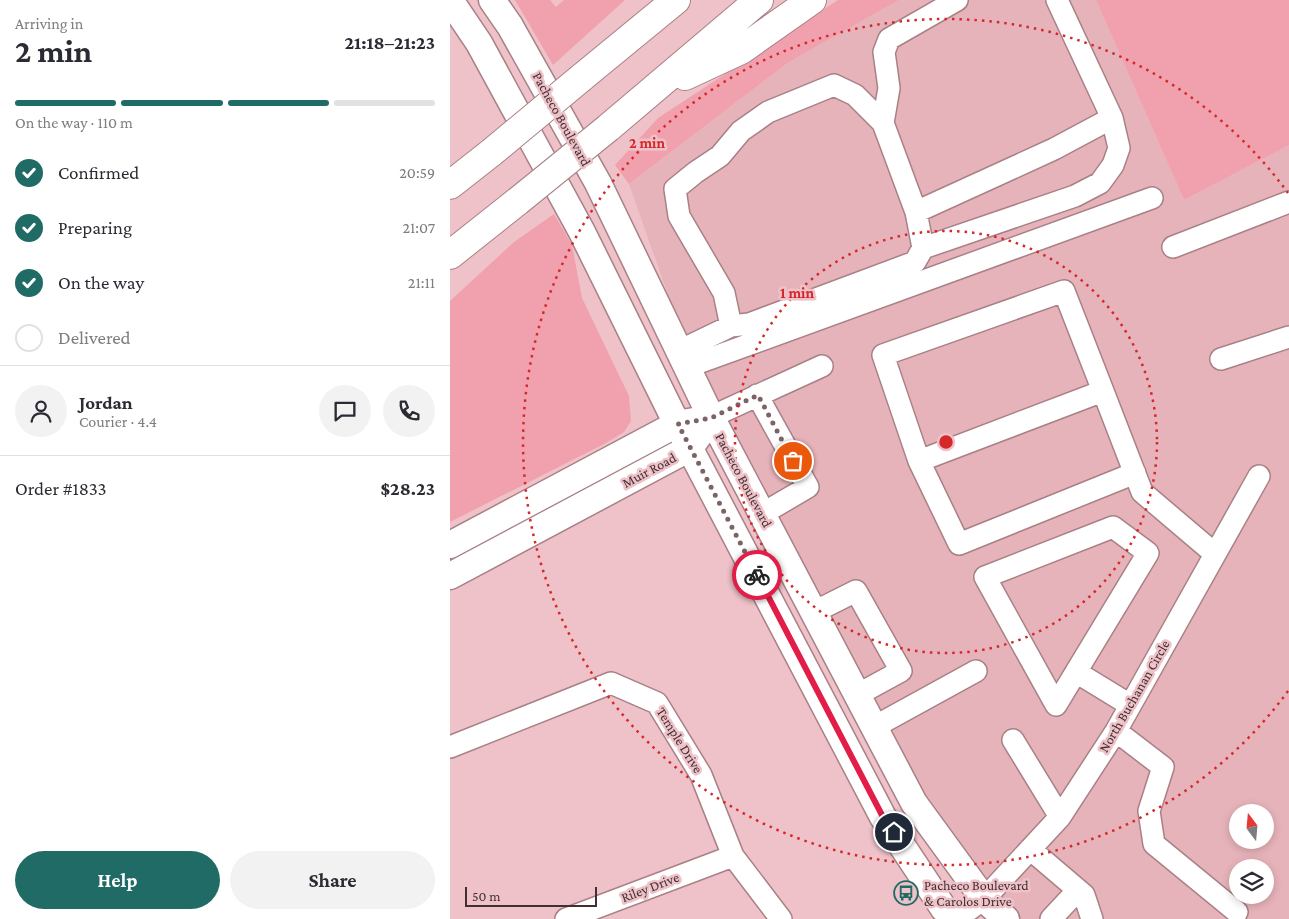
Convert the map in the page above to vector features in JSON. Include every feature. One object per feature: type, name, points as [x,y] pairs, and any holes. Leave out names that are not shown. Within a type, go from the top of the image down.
[{"type":"highway","points":[[450,185],[676,0]]},
{"type":"highway","points":[[450,255],[608,128],[759,0]]},
{"type":"highway","points":[[652,91],[741,50],[812,0]]},
{"type":"main road","points":[[450,0],[479,43],[582,232],[690,448],[883,817],[944,909],[956,919]]},
{"type":"main road","name":"Pacheco Boulevard","points":[[492,0],[510,26],[598,183],[711,418],[914,803],[984,899],[1006,919]]},
{"type":"main road","name":"Muir Road","points":[[450,545],[678,424],[711,418]]},
{"type":"main road","name":"Muir Road","points":[[450,576],[690,448],[711,418]]},
{"type":"street","points":[[883,122],[889,88],[884,52],[889,39],[957,0]]},
{"type":"street","points":[[923,248],[1075,196],[1100,183],[1113,165],[1119,148],[1112,118],[1057,0]]},
{"type":"street","points":[[683,359],[731,326],[749,324],[915,262],[923,248],[916,212],[883,122],[855,95],[834,85],[768,112],[741,131],[720,156],[675,189],[679,216],[724,293],[731,326]]},
{"type":"street","points":[[916,212],[1054,149],[1112,118]]},
{"type":"street","points":[[683,359],[1152,198]]},
{"type":"street","points":[[1173,247],[1289,202]]},
{"type":"street","points":[[1135,473],[959,544],[919,461],[883,355],[1064,291],[1135,473],[1142,492],[1215,554]]},
{"type":"street","points":[[1221,359],[1289,337]]},
{"type":"street","points":[[711,418],[822,366]]},
{"type":"street","points":[[919,461],[1103,392]]},
{"type":"street","points":[[758,395],[808,487],[786,498],[762,514]]},
{"type":"street","name":"North Buchanan Circle","points":[[956,919],[984,899],[1060,817],[1116,731],[1259,476]]},
{"type":"street","points":[[1113,526],[1148,553],[1076,672],[1056,705],[985,577],[1113,526]]},
{"type":"street","points":[[814,612],[856,590],[901,671],[857,696]]},
{"type":"street","points":[[874,726],[976,671]]},
{"type":"street","points":[[1076,672],[1130,705]]},
{"type":"street","name":"Temple Drive","points":[[450,747],[611,683],[657,703],[702,775],[733,856],[781,919]]},
{"type":"street","points":[[1116,731],[1163,767],[1149,811],[1154,844],[1237,912]]},
{"type":"street","points":[[1014,740],[1060,817]]},
{"type":"street","points":[[1030,849],[1084,895],[1092,919]]},
{"type":"street","name":"Riley Drive","points":[[566,919],[733,856]]},
{"type":"street","points":[[1051,919],[1078,890]]},
{"type":"shaded area","points":[[515,0],[550,0],[556,7],[564,0],[625,0],[553,65]]},
{"type":"shaded area","points":[[838,0],[899,0],[789,62],[629,184],[615,165],[658,118]]},
{"type":"shaded area","points":[[899,0],[1096,0],[1184,200],[1289,145],[1289,919],[1006,919],[965,874],[711,417],[629,184],[789,62]]},
{"type":"shaded area","points":[[1096,0],[1289,0],[1289,145],[1184,200]]},
{"type":"shaded area","points":[[554,214],[572,245],[582,298],[629,396],[631,421],[624,432],[606,443],[450,522],[450,301],[514,242]]},
{"type":"way so far","points":[[757,575],[678,424],[711,418],[758,395],[793,461]]},
{"type":"place","name":"Pacheco Boulevard & Carolos Drive","points":[[906,893]]},
{"type":"route","points":[[757,575],[883,817],[894,832]]}]
